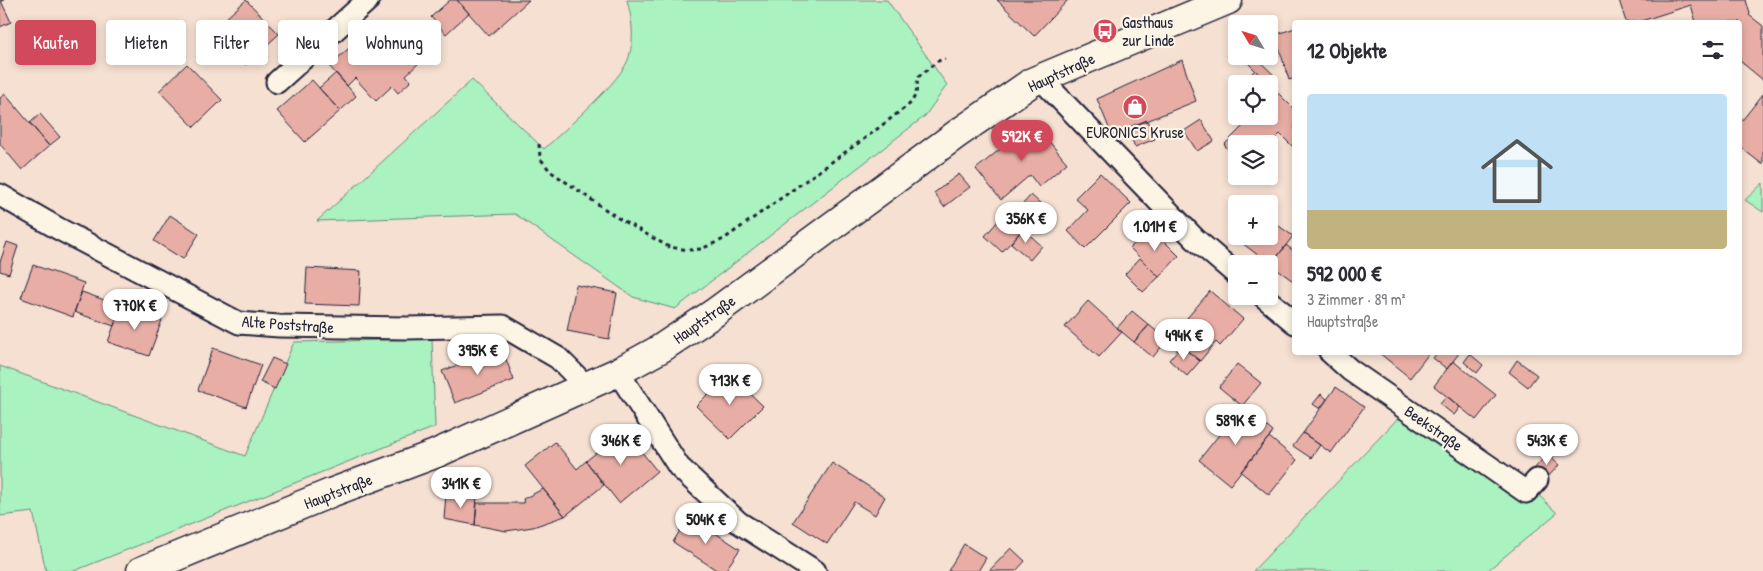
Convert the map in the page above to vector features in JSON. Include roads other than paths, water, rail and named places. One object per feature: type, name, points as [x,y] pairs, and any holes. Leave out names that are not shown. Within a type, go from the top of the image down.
[{"type":"main road","name":"Hauptstraße","points":[[141,571],[333,492],[435,454],[618,372],[660,349],[714,313],[949,140],[1040,78],[1228,0]]},
{"type":"street","points":[[277,82],[368,0]]},
{"type":"street","points":[[1040,78],[1195,239],[1228,267]]},
{"type":"street","name":"Alte Poststraße","points":[[0,195],[68,233],[239,322],[279,326],[407,328],[503,326],[558,358],[586,387]]},
{"type":"street","points":[[1274,305],[1292,320]]},
{"type":"street","name":"Beekstraße","points":[[1333,355],[1350,370],[1526,492],[1537,480]]},
{"type":"street","points":[[618,372],[679,467],[738,522],[815,571]]},
{"type":"place","name":"Gasthaus zur Linde","points":[[1105,31]]},
{"type":"place","name":"EURONICS Kruse","points":[[1135,107]]}]
